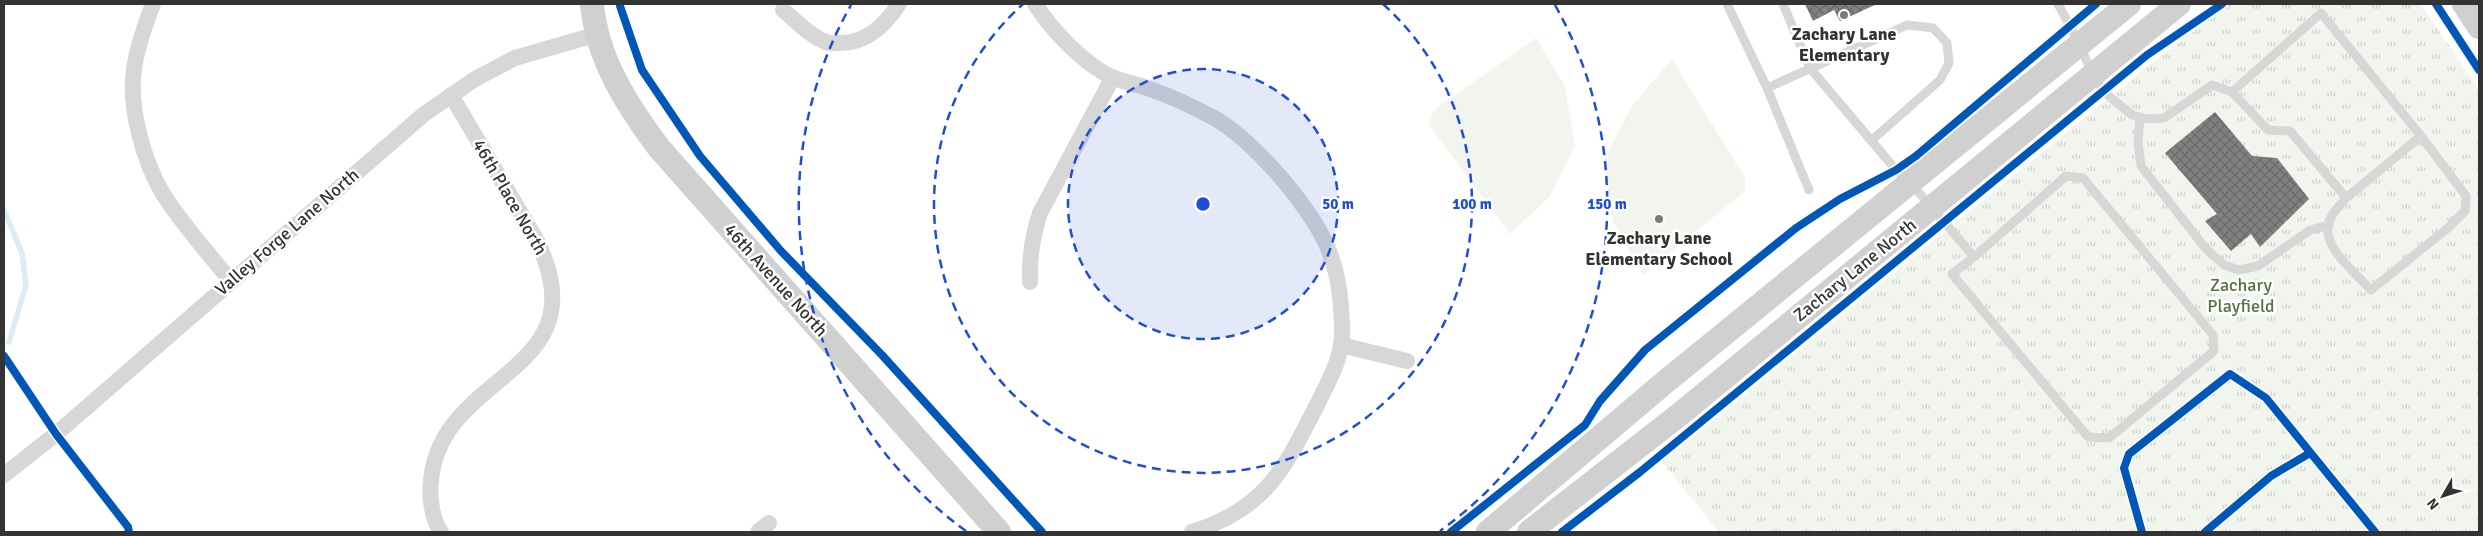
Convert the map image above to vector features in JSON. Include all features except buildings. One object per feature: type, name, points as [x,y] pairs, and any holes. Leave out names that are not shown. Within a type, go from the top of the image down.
[{"type":"street","points":[[153,4],[142,32],[134,71],[135,113],[146,155],[163,193],[231,281]]},
{"type":"street","name":"46th Avenue North","points":[[592,4],[598,34],[609,69],[630,109],[659,148],[999,532]]},
{"type":"street","points":[[783,10],[804,28],[827,43],[850,43],[870,35],[888,21],[900,4]]},
{"type":"street","points":[[1035,4],[1047,23],[1074,51],[1113,78],[1184,102],[1218,120],[1248,144],[1305,206],[1321,230],[1333,258],[1340,286],[1341,345],[1334,368],[1287,463],[1269,487],[1241,510],[1212,526],[1192,532]]},
{"type":"street","name":"Zachary Lane North","points":[[1488,532],[1664,383],[2128,4]]},
{"type":"street","name":"Zachary Lane North","points":[[1529,532],[1679,415],[2179,4]]},
{"type":"street","points":[[2464,4],[2479,27]]},
{"type":"street","name":"Valley Forge Lane North","points":[[4,475],[56,434],[422,115],[475,79],[516,58],[598,34]]},
{"type":"street","points":[[1030,282],[1029,260],[1032,236],[1040,213],[1113,78]]},
{"type":"street","name":"46th Place North","points":[[439,530],[430,494],[432,469],[438,447],[447,430],[469,406],[527,356],[543,337],[553,301],[553,284],[547,261],[451,95]]},
{"type":"street","points":[[1341,345],[1407,362]]},
{"type":"lane","points":[[1727,4],[1767,88],[1809,190]]},
{"type":"lane","points":[[1783,4],[1810,68],[1896,170],[1909,181],[1974,256]]},
{"type":"lane","points":[[2058,4],[2079,43],[2092,74],[2104,92],[2132,115],[2147,119],[2164,118],[2212,85],[2232,92],[2268,130],[2290,131],[2346,198]]},
{"type":"lane","points":[[2232,92],[2321,13],[2421,136],[2466,196],[2465,210],[2449,227],[2371,290],[2331,245],[2327,231],[2328,225],[2331,217],[2346,198],[2421,136]]},
{"type":"lane","points":[[1767,88],[1908,25],[1933,28],[1947,43],[1949,63],[1940,80],[1871,141]]},
{"type":"lane","points":[[2140,117],[2138,142],[2141,166],[2206,249],[2224,265],[2239,270],[2258,266],[2310,230],[2328,225]]},
{"type":"lane","points":[[2066,176],[2084,178],[2213,335],[2214,351],[2109,438],[2088,437],[1952,274],[1974,256],[2066,176]]},
{"type":"green space","name":"Zachary Playfield","points":[[2230,4],[2421,4],[2479,90],[2479,532],[1719,532],[1662,462],[2149,65]]},
{"type":"green space","points":[[1536,38],[1565,87],[1575,146],[1549,197],[1510,234],[1429,125],[1433,111]]},
{"type":"green space","points":[[1672,59],[1745,178],[1745,191],[1643,275],[1613,222],[1603,162],[1632,106]]},
{"type":"waterway","points":[[4,210],[22,253],[26,285],[9,342]]},
{"type":"cycle path","points":[[1451,532],[1585,425],[1600,401],[1645,350],[1796,228],[1840,199],[1896,170],[1916,156],[2096,4]]},
{"type":"cycle path","points":[[1562,532],[1640,472],[2147,55],[2222,4]]},
{"type":"cycle path","points":[[2436,4],[2479,70]]},
{"type":"cycle path","points":[[620,6],[642,70],[700,156],[781,251],[882,355],[1042,532]]},
{"type":"cycle path","points":[[4,356],[56,434],[128,527],[129,532]]},
{"type":"cycle path","points":[[2142,532],[2124,468],[2129,454],[2230,374],[2266,398],[2375,532]]},
{"type":"cycle path","points":[[2205,532],[2271,476],[2310,453]]},
{"type":"place","name":"Zachary Lane Elementary","points":[[1844,15]]},
{"type":"place","name":"Zachary Lane Elementary School","points":[[1659,219]]}]
